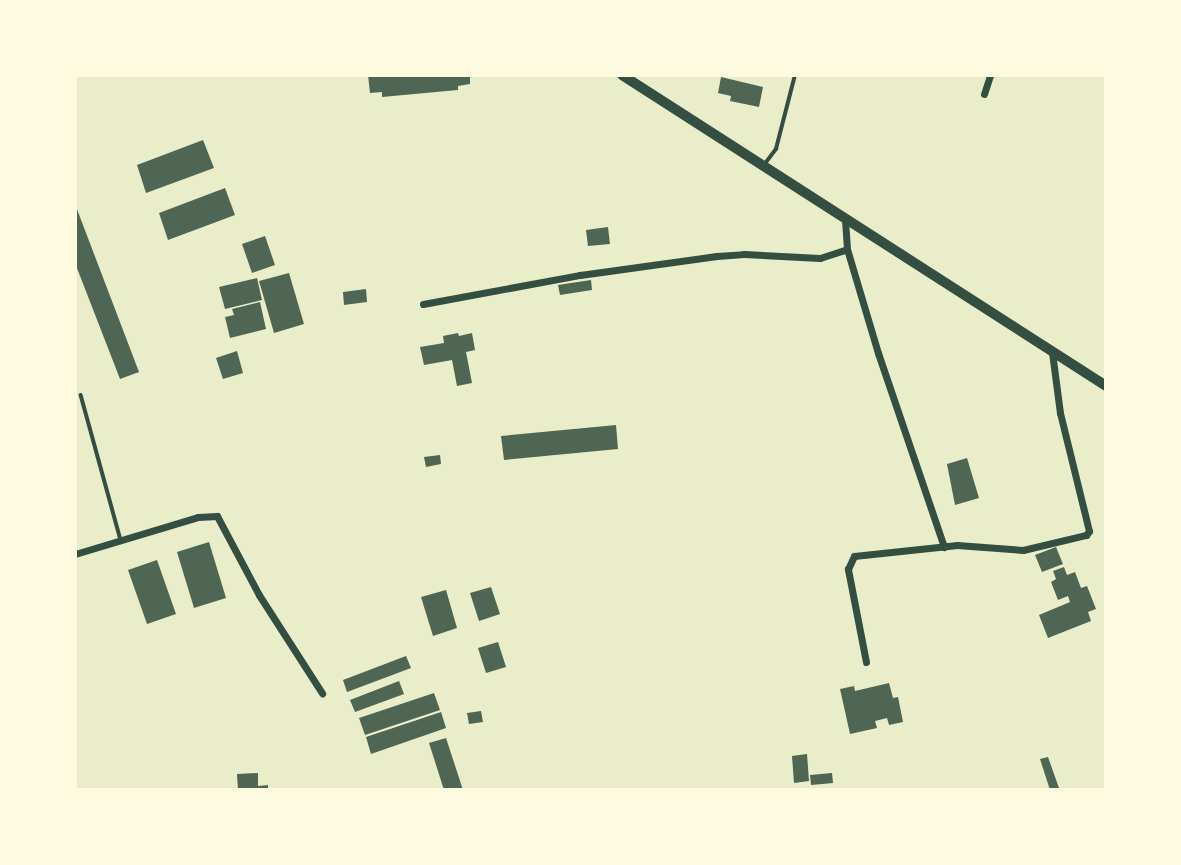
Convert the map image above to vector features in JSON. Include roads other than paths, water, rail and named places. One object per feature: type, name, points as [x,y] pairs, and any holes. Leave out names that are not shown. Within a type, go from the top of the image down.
[{"type":"street","points":[[622,75],[1106,386]]},
{"type":"street","points":[[985,94],[990,75]]},
{"type":"street","points":[[845,220],[847,249],[902,431],[944,547]]},
{"type":"street","points":[[423,304],[580,275],[716,256],[744,254],[820,258],[847,249]]},
{"type":"street","points":[[866,662],[848,569],[850,559],[854,556],[944,547],[1023,550],[1086,535],[1089,531],[1060,413],[1052,352]]},
{"type":"street","points":[[75,554],[198,517],[218,516],[259,595],[322,693]]},
{"type":"lane","points":[[763,167],[776,149],[795,75]]},
{"type":"lane","points":[[81,395],[121,540]]}]
